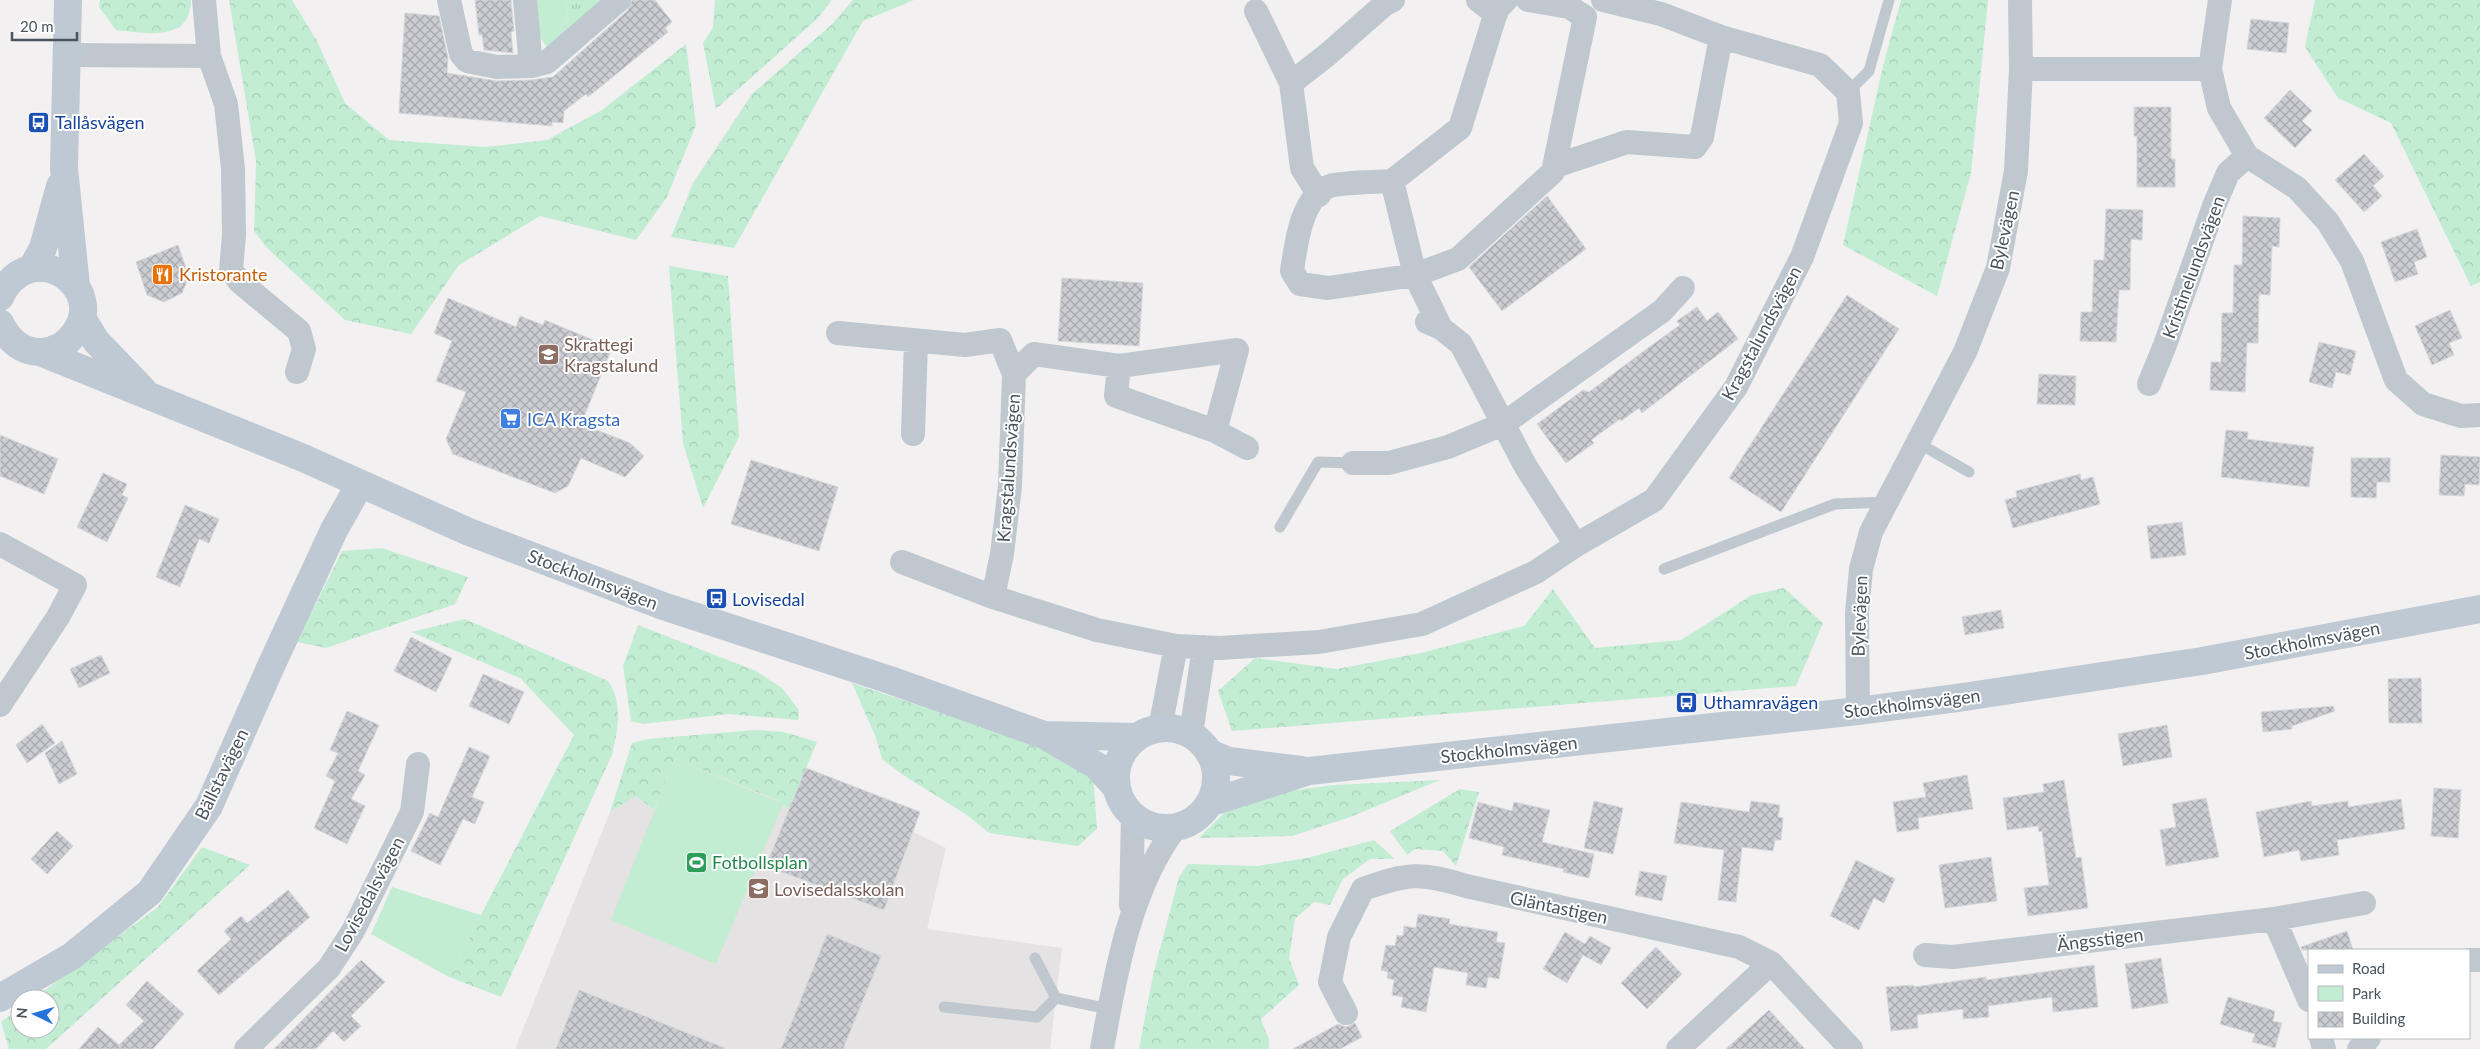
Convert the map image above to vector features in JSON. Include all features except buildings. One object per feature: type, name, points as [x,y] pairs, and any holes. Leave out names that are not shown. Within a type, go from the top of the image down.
[{"type":"main road","points":[[40,352],[56,349],[68,341],[76,332],[82,318],[82,299],[76,286],[64,168],[68,0]]},
{"type":"main road","points":[[0,297],[6,284],[44,248],[64,168]]},
{"type":"main road","points":[[16,273],[46,267],[60,272],[76,286]]},
{"type":"main road","name":"Stockholmsvägen","points":[[82,318],[96,341],[152,398]]},
{"type":"main road","name":"Stockholmsvägen","points":[[2,330],[18,345],[40,352],[301,457],[469,532],[663,606],[890,680],[1044,735],[1096,766],[1116,787]]},
{"type":"main road","name":"Bällstavägen","points":[[0,998],[72,956],[150,892],[209,806],[334,530],[360,484]]},
{"type":"main road","name":"Stockholmsvägen","points":[[1209,803],[1310,771],[1858,711],[2202,661],[2480,609]]},
{"type":"main road","points":[[1175,728],[1200,743],[1215,768],[1215,785],[1209,803],[1198,817],[1176,827],[1159,828],[1148,825],[1133,816],[1122,803],[1116,787],[1119,759],[1148,733],[1175,728]]},
{"type":"main road","name":"Stockholmsvägen","points":[[1044,735],[1148,733]]},
{"type":"main road","name":"Stockholmsvägen","points":[[1200,743],[1229,762],[1310,771]]},
{"type":"street","points":[[204,0],[209,56],[226,104],[233,168],[234,235],[231,270],[240,282],[299,331],[304,349],[297,372]]},
{"type":"street","points":[[449,0],[461,54],[467,61],[497,67],[531,66],[547,62],[619,0]]},
{"type":"street","points":[[525,0],[531,66]]},
{"type":"street","points":[[1291,83],[1327,55],[1385,4],[1393,0]]},
{"type":"street","points":[[1493,5],[1460,128],[1392,180],[1330,186],[1310,202],[1298,235],[1292,271],[1300,284],[1328,288],[1415,275],[1458,259],[1554,172],[1587,8],[1528,0]]},
{"type":"street","points":[[1603,0],[1661,14],[1721,37],[1820,65],[1848,92]]},
{"type":"street","name":"Bylevägen","points":[[1858,711],[1857,614],[1860,569],[1871,532],[1965,352],[1998,268],[2016,172],[2022,69],[2020,0]]},
{"type":"street","points":[[2220,0],[2210,69],[2219,108],[2247,156],[2297,188],[2328,222],[2352,261],[2396,380],[2423,404],[2461,416],[2480,414]]},
{"type":"street","points":[[1256,10],[1291,83],[1302,168],[1319,195]]},
{"type":"street","points":[[1555,166],[1627,142],[1695,148],[1702,137],[1721,37]]},
{"type":"street","points":[[67,55],[209,56]]},
{"type":"street","points":[[2022,69],[2210,69]]},
{"type":"street","name":"Kragstalundsvägen","points":[[902,562],[993,597],[1097,630],[1176,646],[1204,648],[1319,642],[1422,624],[1536,572],[1576,545],[1654,500],[1736,387],[1805,248],[1851,123],[1848,92]]},
{"type":"street","name":"Kristinelundsvägen","points":[[2149,384],[2165,345],[2214,206],[2228,173],[2247,156]]},
{"type":"street","points":[[1392,180],[1415,275],[1434,325],[1462,344],[1526,467],[1576,545]]},
{"type":"street","points":[[1353,463],[1389,463],[1448,447],[1503,424],[1662,311],[1683,288]]},
{"type":"street","points":[[838,333],[916,341],[913,434]]},
{"type":"street","name":"Kragstalundsvägen","points":[[916,341],[965,346],[1000,340],[1014,374],[1010,486],[1002,554],[993,597]]},
{"type":"street","points":[[1014,374],[1034,354],[1118,366],[1237,350],[1215,431]]},
{"type":"street","points":[[1118,366],[1116,396],[1215,431],[1247,448]]},
{"type":"street","points":[[0,544],[75,585],[58,617],[0,705]]},
{"type":"street","points":[[1148,733],[1176,646]]},
{"type":"street","points":[[1200,743],[1204,648]]},
{"type":"street","name":"Lovisedalsvägen","points":[[246,1049],[328,968],[353,931],[412,812],[418,764]]},
{"type":"street","points":[[1130,920],[1133,816]]},
{"type":"street","points":[[1102,1049],[1109,1009],[1130,920],[1158,854],[1176,827]]},
{"type":"street","name":"Gläntastigen","points":[[1346,1014],[1330,982],[1339,937],[1363,889],[1399,876],[1432,876],[1466,886],[1739,947],[1771,963],[1851,1049]]},
{"type":"street","name":"Ängsstigen","points":[[1925,955],[1953,957],[2274,919],[2364,903]]},
{"type":"street","points":[[2274,919],[2308,998]]},
{"type":"street","points":[[1678,1049],[1771,963]]},
{"type":"street","points":[[2359,1049],[2368,1039]]},
{"type":"lane","points":[[1848,92],[1869,71],[1890,0]]},
{"type":"lane","points":[[1918,443],[1969,472]]},
{"type":"lane","points":[[1280,527],[1318,462],[1353,463]]},
{"type":"lane","points":[[1664,569],[1835,504],[1887,502]]},
{"type":"lane","points":[[1035,958],[1056,998]]},
{"type":"lane","points":[[1056,998],[1109,1009]]},
{"type":"lane","points":[[944,1007],[1037,1017],[1056,998]]},
{"type":"shaded area","name":"Lovisedalsskolan","points":[[675,759],[777,800],[789,809],[806,768],[920,812],[914,832],[946,848],[927,929],[1062,948],[1050,1049],[515,1049],[610,812],[636,796],[654,810]]},
{"type":"green space","points":[[100,0],[191,0],[189,14],[183,23],[175,29],[164,32],[140,33],[116,30],[99,7]]},
{"type":"green space","points":[[229,0],[292,0],[317,41],[345,103],[389,140],[486,147],[547,140],[602,110],[686,44],[696,125],[667,197],[636,240],[540,216],[459,265],[411,334],[345,320],[267,248],[254,231],[256,161]]},
{"type":"green space","points":[[529,0],[566,0],[568,18],[565,20],[575,32],[550,52],[539,36]]},
{"type":"green space","points":[[566,0],[605,0],[575,32],[565,20],[568,18]]},
{"type":"green space","points":[[715,0],[832,0],[817,19],[716,109],[703,43],[713,28]]},
{"type":"green space","points":[[853,0],[914,0],[863,21],[734,248],[671,237],[693,183],[752,94],[831,25]]},
{"type":"green space","points":[[1901,0],[1988,0],[1971,173],[1937,296],[1843,245],[1883,66]]},
{"type":"green space","points":[[2315,0],[2480,0],[2480,282],[2471,286],[2391,123],[2338,98],[2305,47]]},
{"type":"green space","points":[[669,266],[728,276],[739,437],[703,508],[683,443]]},
{"type":"green space","points":[[382,548],[468,577],[455,604],[326,648],[297,642],[342,551]]},
{"type":"green space","points":[[1784,588],[1823,623],[1796,686],[1232,731],[1218,691],[1255,658],[1337,669],[1421,653],[1524,626],[1553,589],[1595,648],[1681,640],[1752,595]]},
{"type":"green space","points":[[465,619],[608,681],[616,698],[618,717],[612,755],[501,997],[449,977],[574,735],[520,678],[411,632]]},
{"type":"green space","points":[[638,625],[756,671],[782,688],[799,710],[798,720],[729,714],[643,724],[631,721],[623,666]]},
{"type":"green space","points":[[852,683],[1078,759],[1093,771],[1097,829],[1078,846],[989,833],[967,815],[903,775],[882,759],[876,738]]},
{"type":"green space","points":[[755,730],[784,732],[817,742],[789,809],[777,800],[675,759],[654,810],[636,796],[610,812],[632,743],[648,739]]},
{"type":"green space","name":"Fotbollsplan","points":[[675,759],[783,804],[716,964],[611,920]]},
{"type":"green space","points":[[1440,780],[1350,817],[1292,836],[1199,838],[1229,808],[1247,797],[1333,785]]},
{"type":"green space","points":[[1460,789],[1479,792],[1456,866],[1443,851],[1415,849],[1407,855],[1390,831]]},
{"type":"green space","points":[[1374,840],[1395,859],[1370,859],[1343,879],[1330,905],[1314,902],[1295,919],[1289,958],[1299,985],[1261,1019],[1269,1040],[1269,1049],[1139,1049],[1153,975],[1179,877],[1188,864],[1257,866],[1307,858]]},
{"type":"green space","points":[[202,847],[250,865],[60,1036],[60,989],[47,989],[158,907]]},
{"type":"green space","points":[[392,887],[481,915],[449,977],[371,934]]},
{"type":"green space","points":[[10,1015],[10,1039],[57,1039],[46,1049],[9,1049],[1,1022]]},
{"type":"place","name":"Tallåsvägen","points":[[39,122]]},
{"type":"place","name":"Kristorante","points":[[163,274]]},
{"type":"place","name":"Skrattegi Kragstalund","points":[[548,354]]},
{"type":"place","name":"ICA Kragsta","points":[[511,419]]},
{"type":"place","name":"Lovisedal","points":[[716,599]]},
{"type":"place","name":"Uthamravägen","points":[[1687,702]]},
{"type":"place","name":"Fotbollsplan","points":[[696,862]]},
{"type":"place","name":"Lovisedalsskolan","points":[[758,889]]}]
